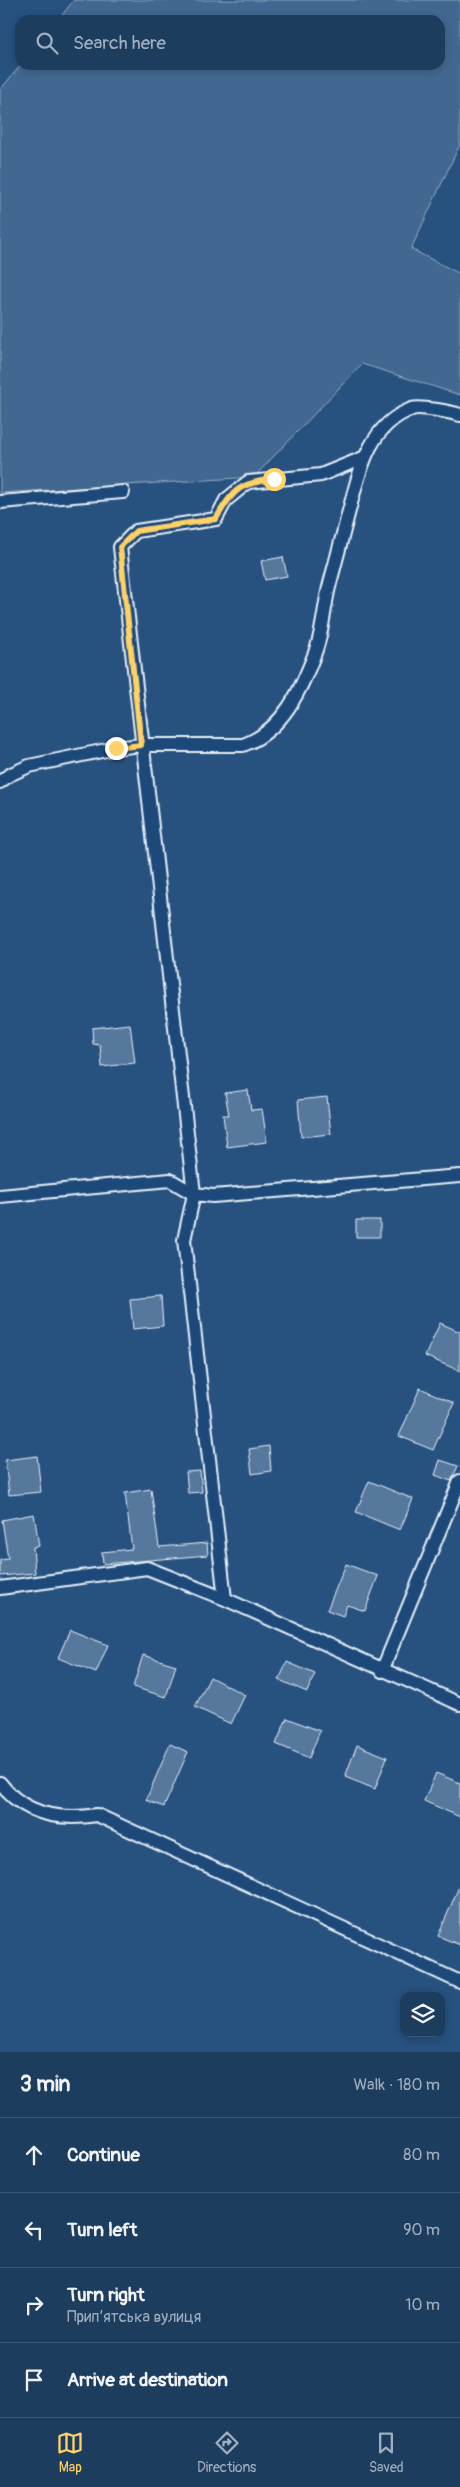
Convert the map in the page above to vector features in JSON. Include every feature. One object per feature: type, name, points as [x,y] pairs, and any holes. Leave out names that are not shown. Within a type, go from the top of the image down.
[{"type":"street","points":[[0,782],[9,775],[29,766],[141,745],[243,745],[256,741],[281,720],[296,694],[316,649],[329,588],[363,458],[386,424],[413,408],[460,415]]},
{"type":"street","points":[[225,1599],[184,1240],[194,1194],[141,745],[120,547],[136,531],[216,519],[226,500],[248,482],[321,475],[363,458]]},
{"type":"street","points":[[0,502],[123,492]]},
{"type":"street","points":[[0,1196],[170,1180],[194,1194],[213,1196],[460,1176]]},
{"type":"street","points":[[382,1671],[460,1481]]},
{"type":"street","points":[[0,1588],[147,1568],[225,1599],[382,1671],[460,1704]]},
{"type":"street","points":[[0,1783],[8,1794],[32,1810],[71,1819],[97,1815],[460,1982]]},
{"type":"shaded area","points":[[74,0],[460,0],[460,144],[411,249],[460,274],[460,395],[362,364],[254,477],[0,493],[0,90],[17,70],[445,70],[445,15],[62,15]]},
{"type":"building","points":[[283,557],[287,576],[265,580],[261,561]]},
{"type":"building","points":[[130,1024],[135,1063],[102,1067],[100,1045],[93,1044],[92,1028]]},
{"type":"building","points":[[248,1090],[251,1110],[262,1109],[267,1142],[227,1147],[223,1115],[229,1115],[225,1093]]},
{"type":"building","points":[[327,1097],[331,1134],[301,1137],[298,1100]]},
{"type":"building","points":[[356,1220],[380,1220],[380,1237],[356,1237]]},
{"type":"building","points":[[161,1296],[163,1326],[133,1329],[130,1299]]},
{"type":"building","points":[[440,1323],[460,1332],[460,1371],[425,1356]]},
{"type":"building","points":[[420,1388],[454,1403],[433,1450],[399,1436]]},
{"type":"building","points":[[269,1446],[271,1471],[252,1474],[249,1449]]},
{"type":"building","points":[[37,1456],[41,1492],[9,1495],[5,1460]]},
{"type":"building","points":[[440,1460],[458,1466],[451,1481],[435,1475]]},
{"type":"building","points":[[200,1471],[202,1492],[188,1493],[186,1472]]},
{"type":"building","points":[[369,1481],[413,1499],[400,1530],[356,1512]]},
{"type":"building","points":[[151,1489],[159,1547],[207,1543],[208,1555],[103,1564],[102,1552],[132,1549],[125,1493]]},
{"type":"building","points":[[34,1514],[39,1546],[33,1547],[35,1573],[0,1576],[0,1560],[8,1559],[2,1520]]},
{"type":"building","points":[[346,1564],[378,1576],[365,1611],[347,1605],[343,1616],[327,1610]]},
{"type":"building","points":[[70,1630],[108,1645],[96,1673],[58,1658]]},
{"type":"building","points":[[143,1655],[176,1665],[166,1697],[133,1687]]},
{"type":"building","points":[[287,1662],[315,1674],[307,1692],[279,1680]]},
{"type":"building","points":[[210,1677],[245,1695],[231,1724],[195,1707]]},
{"type":"building","points":[[287,1718],[320,1731],[309,1758],[276,1744]]},
{"type":"building","points":[[170,1744],[188,1752],[164,1807],[146,1800]]},
{"type":"building","points":[[357,1745],[387,1757],[375,1789],[345,1777]]},
{"type":"building","points":[[436,1773],[460,1783],[460,1817],[424,1801]]},
{"type":"building","points":[[460,1884],[460,1945],[438,1936]]},
{"type":"route","points":[[116,748],[141,745],[120,547],[136,531],[216,519],[226,500],[248,482],[274,479]]}]
